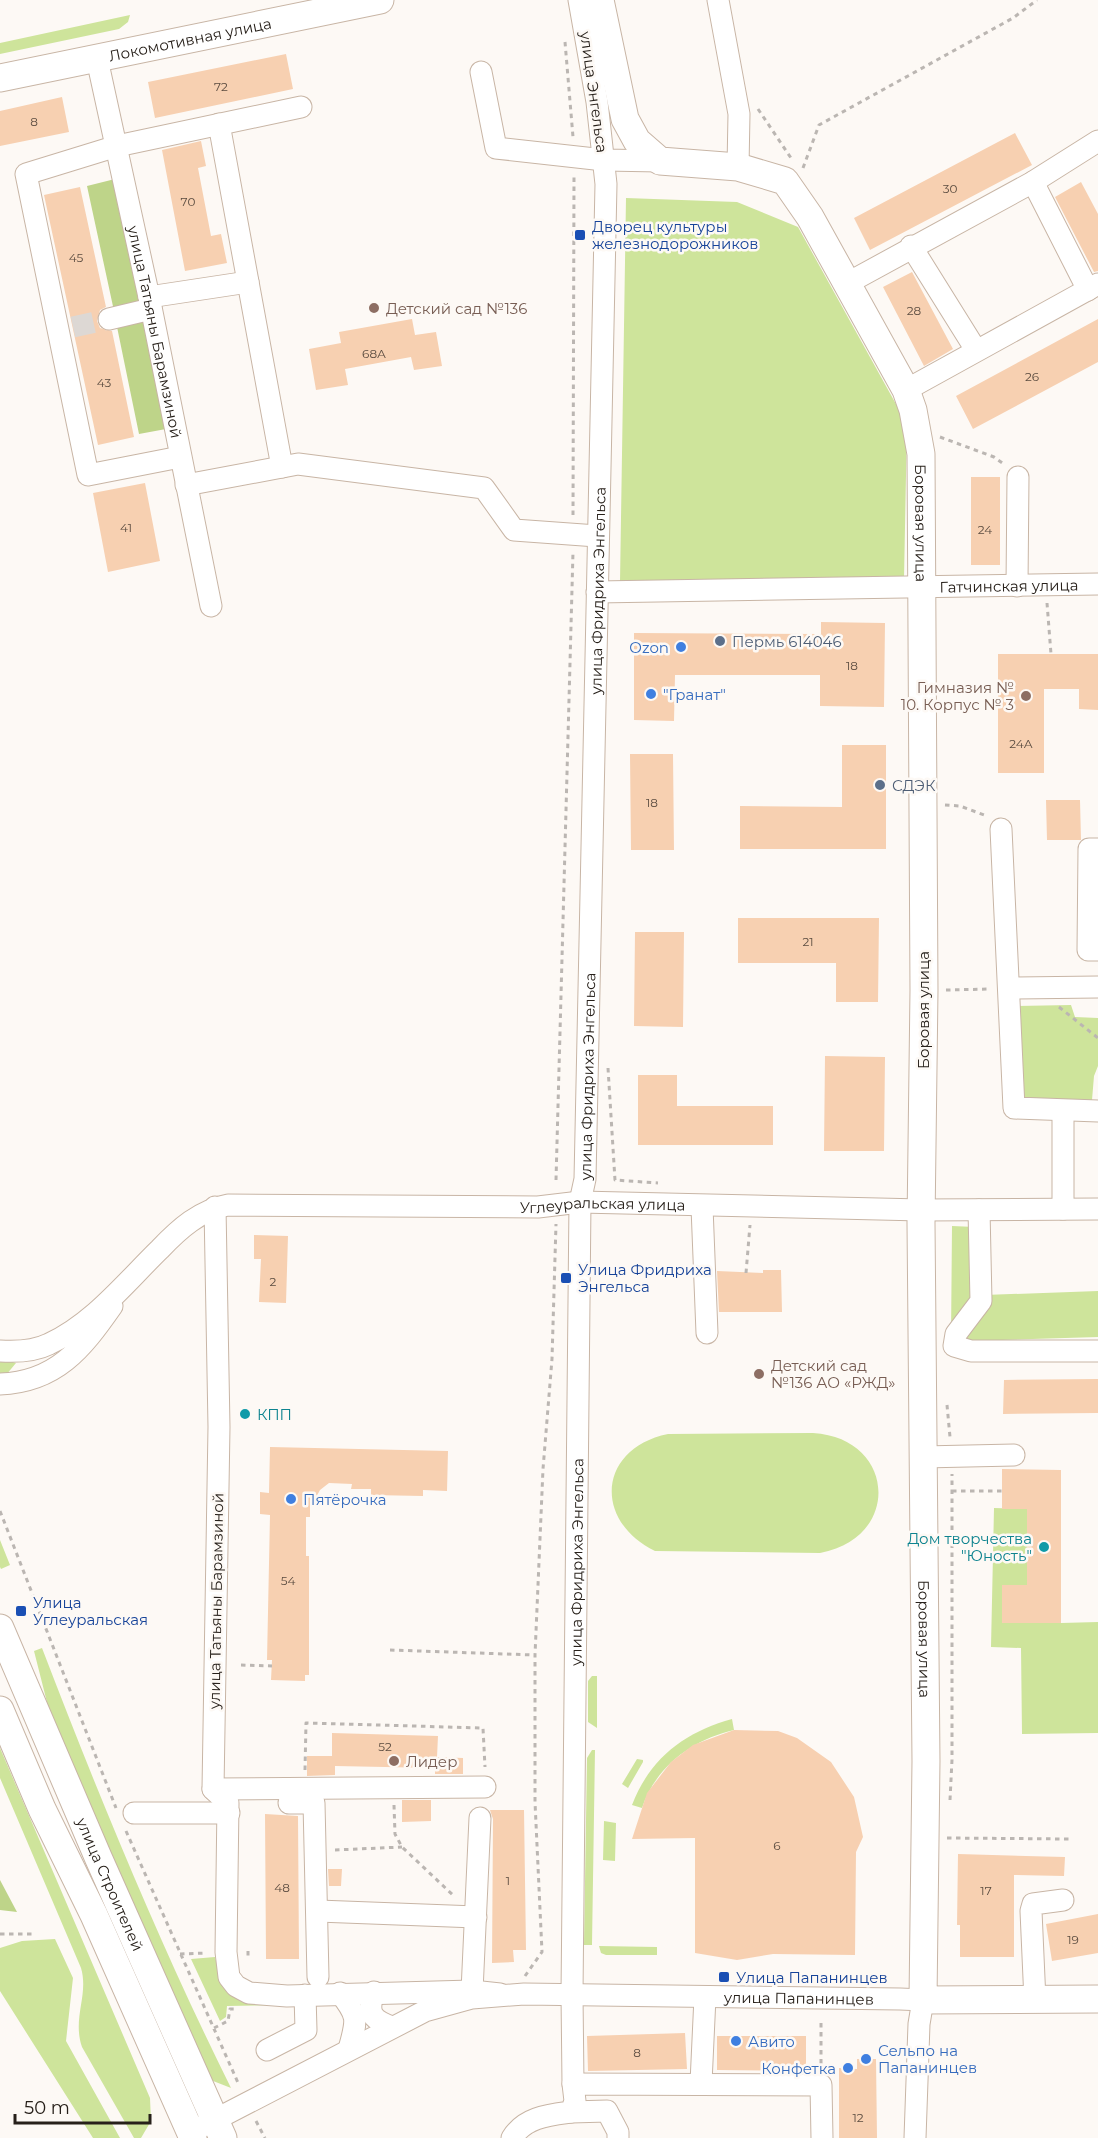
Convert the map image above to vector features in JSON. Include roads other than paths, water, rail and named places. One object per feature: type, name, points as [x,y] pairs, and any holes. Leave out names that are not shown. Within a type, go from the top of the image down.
[{"type":"main road","name":"Локомотивная улица","points":[[0,62],[296,0]]},
{"type":"main road","name":"Локомотивная улица","points":[[0,78],[380,0]]},
{"type":"main road","name":"улица Энгельса","points":[[590,1],[619,92]]},
{"type":"main road","points":[[619,92],[625,118],[637,141],[660,161]]},
{"type":"main road","name":"Боровая улица","points":[[660,161],[738,167],[785,181],[810,217],[906,390],[913,410],[921,454],[924,990],[921,1210],[926,1761],[923,2000]]},
{"type":"main road","name":"улица Строителей","points":[[0,1628],[98,1857],[219,2128]]},
{"type":"main road","name":"улица Строителей","points":[[0,1710],[42,1809],[94,1915],[189,2137]]},
{"type":"main road","name":"улица Папанинцев","points":[[923,2000],[1035,2001],[1097,2005]]},
{"type":"street","points":[[718,0],[739,114],[738,167]]},
{"type":"street","name":"улица Энгельса","points":[[590,1],[604,160]]},
{"type":"street","name":"улица Татьяны Барамзиной","points":[[97,59],[150,303],[211,606]]},
{"type":"street","name":"Боровая улица","points":[[481,72],[496,148],[604,160],[660,161]]},
{"type":"street","name":"улица Энгельса","points":[[604,160],[619,92]]},
{"type":"street","points":[[180,457],[88,475],[66,329],[26,174],[117,146],[301,107]]},
{"type":"street","points":[[219,124],[282,467]]},
{"type":"street","points":[[846,284],[911,246],[1033,182],[1098,141]]},
{"type":"street","name":"улица Фридриха Энгельса","points":[[571,2112],[575,2101],[572,1994],[580,1202],[585,1179],[605,204],[604,160]]},
{"type":"street","points":[[906,390],[1093,287],[1033,182]]},
{"type":"street","points":[[911,246],[976,350]]},
{"type":"street","points":[[109,319],[150,303],[248,282]]},
{"type":"street","points":[[186,485],[298,464],[484,488],[514,530],[597,536]]},
{"type":"street","points":[[1017,586],[1018,477]]},
{"type":"street","name":"Гатчинская улица","points":[[597,592],[1098,584]]},
{"type":"street","points":[[1001,829],[1011,988],[1014,1108],[1098,1111]]},
{"type":"street","points":[[1098,849],[1089,849],[1088,950],[1098,950]]},
{"type":"street","points":[[1011,988],[1098,987]]},
{"type":"street","points":[[1063,1111],[1063,1209]]},
{"type":"street","name":"Углеуральская улица","points":[[215,1208],[538,1207],[580,1202],[702,1207],[921,1210],[1098,1209]]},
{"type":"street","points":[[702,1207],[706,1333]]},
{"type":"street","name":"улица Татьяны Барамзиной","points":[[215,1208],[226,1952],[229,1977],[236,1986]]},
{"type":"street","points":[[0,1351],[16,1352],[48,1345],[70,1332],[107,1302],[178,1231],[215,1208]]},
{"type":"street","points":[[979,1210],[981,1301],[956,1334],[954,1346],[971,1351],[1098,1351]]},
{"type":"street","points":[[0,1384],[28,1381],[47,1374],[63,1363],[91,1336],[132,1276]]},
{"type":"street","points":[[923,1457],[1014,1455]]},
{"type":"street","points":[[134,1813],[304,1790],[485,1787]]},
{"type":"street","points":[[223,1802],[314,1803],[318,1977]]},
{"type":"street","points":[[472,1990],[480,1818]]},
{"type":"street","points":[[1035,2001],[1031,1911],[1033,1904],[1039,1901],[1063,1900]]},
{"type":"street","points":[[318,1911],[476,1917]]},
{"type":"street","name":"улица Папанинцев","points":[[236,1986],[249,1993],[305,1995],[472,1990],[500,1994],[923,2000]]},
{"type":"street","points":[[374,1992],[369,2007],[373,2015],[379,2022],[392,2027]]},
{"type":"street","points":[[340,1993],[355,2013],[356,2022],[349,2049]]},
{"type":"street","name":"улица Папанинцев","points":[[189,2137],[219,2128],[349,2049],[392,2027],[450,2002],[500,1994]]},
{"type":"street","points":[[267,2050],[306,2030],[305,1995]]},
{"type":"street","points":[[701,2083],[705,1997]]},
{"type":"street","points":[[915,2138],[919,2024],[923,2000]]},
{"type":"street","points":[[573,2084],[821,2085],[822,2138]]},
{"type":"street","points":[[512,2138],[517,2130],[532,2121],[571,2112],[607,2111],[618,2132],[618,2138]]},
{"type":"tunnel","points":[[73,327],[109,319]]},
{"type":"place","name":"Дворец культуры железнодорожников","points":[[580,235]]},
{"type":"place","name":"Детский сад №136","points":[[374,308]]},
{"type":"place","name":"Пермь 614046","points":[[720,641]]},
{"type":"place","name":"Ozon","points":[[681,647]]},
{"type":"place","name":"\"Гранат\"","points":[[651,694]]},
{"type":"place","name":"Гимназия № 10. Корпус № 3","points":[[1026,696]]},
{"type":"place","name":"СДЭК","points":[[880,785]]},
{"type":"place","name":"Улица Фридриха Энгельса","points":[[566,1278]]},
{"type":"place","name":"Детский сад №136 АО «РЖД»","points":[[759,1374]]},
{"type":"place","name":"КПП","points":[[245,1414]]},
{"type":"place","name":"Пятёрочка","points":[[291,1499]]},
{"type":"place","name":"Дом творчества \"Юность\"","points":[[1044,1547]]},
{"type":"place","name":"Улица Углеуральская","points":[[21,1611]]},
{"type":"place","name":"Лидер","points":[[394,1761]]},
{"type":"place","name":"Улица Папанинцев","points":[[724,1977]]},
{"type":"place","name":"Авито","points":[[736,2041]]},
{"type":"place","name":"Сельпо на Папанинцев","points":[[866,2059]]},
{"type":"place","name":"Конфетка","points":[[848,2068]]}]
